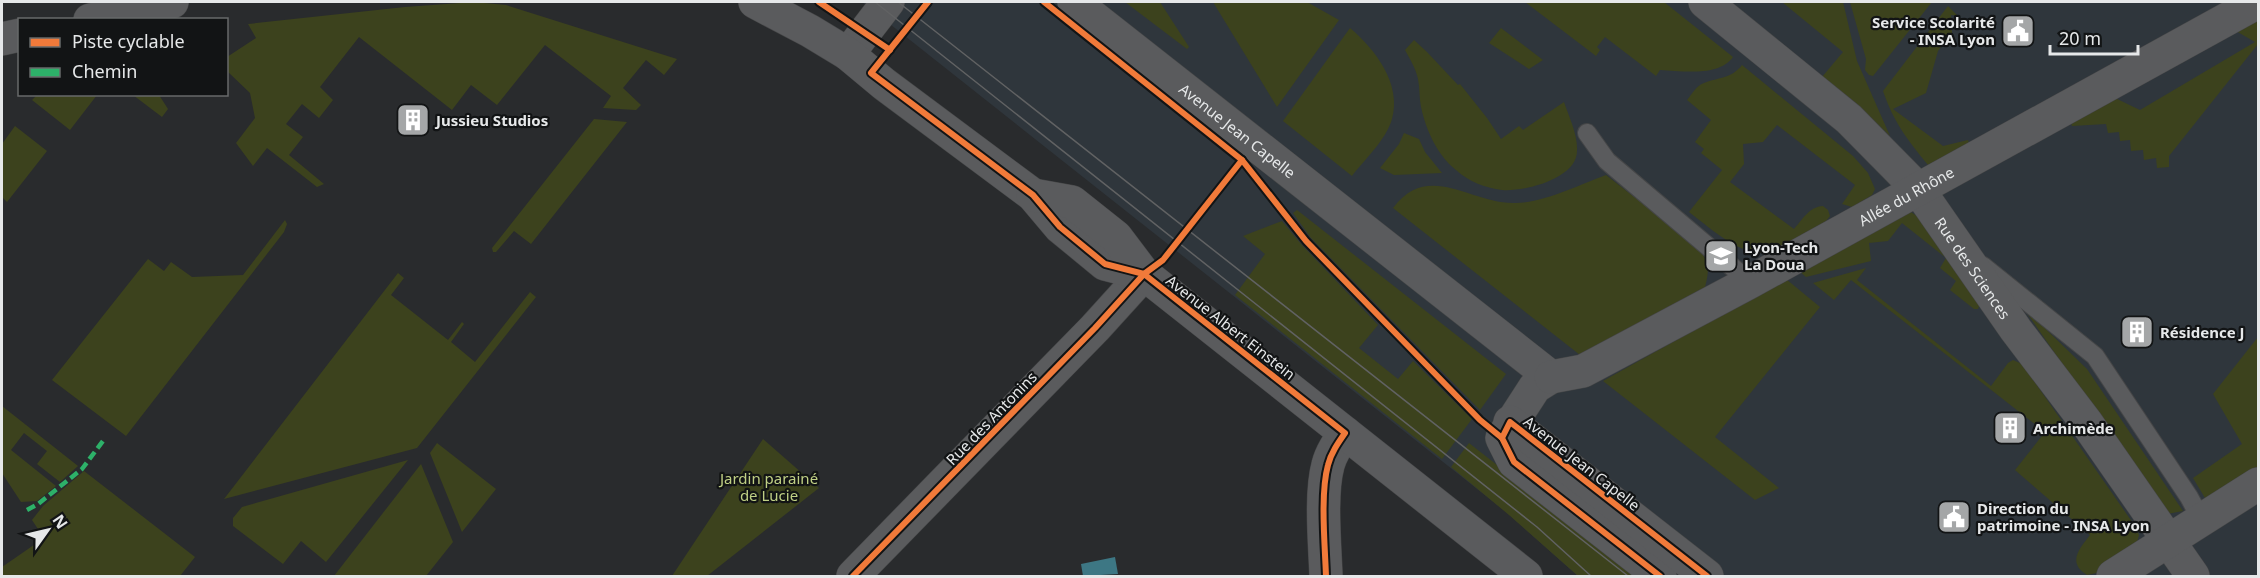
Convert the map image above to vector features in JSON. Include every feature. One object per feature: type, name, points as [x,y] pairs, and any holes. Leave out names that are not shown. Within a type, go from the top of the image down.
[{"type":"street","points":[[99,18],[172,2]]},
{"type":"street","name":"Avenue Albert Einstein","points":[[754,2],[848,54],[884,84],[1033,195],[1060,227],[1105,264],[1144,274],[1526,576]]},
{"type":"street","points":[[848,54],[888,2]]},
{"type":"street","name":"Avenue Jean Capelle","points":[[1074,2],[1551,377],[1535,387],[1510,422],[1502,438],[1514,462],[1660,576]]},
{"type":"street","name":"Rue des Sciences","points":[[1705,2],[1849,119],[1918,189],[2016,330],[2086,422],[2193,576]]},
{"type":"street","name":"Allée du Rhône","points":[[1551,377],[1583,371],[1750,282],[2258,2]]},
{"type":"street","points":[[2,39],[18,35]]},
{"type":"street","name":"Rue des Antonins","points":[[853,576],[1095,328],[1144,274]]},
{"type":"street","name":"Avenue Jean Capelle","points":[[1510,422],[1707,576]]},
{"type":"street","points":[[1326,576],[1324,482],[1332,456],[1346,433]]},
{"type":"street","points":[[2113,576],[2259,484]]},
{"type":"lane","points":[[1587,133],[1607,162],[1750,282]]},
{"type":"lane","points":[[1956,244],[2096,356],[2189,497],[2202,521]]},
{"type":"shaded area","name":"Lyon-Tech La Doua","points":[[862,2],[2258,2],[2258,576],[1578,576],[1505,511]]},
{"type":"green space","points":[[474,2],[506,5],[677,59],[664,75],[646,60],[623,88],[641,105],[636,110],[603,108],[611,96],[545,45],[497,105],[471,85],[452,110],[359,37],[320,87],[333,100],[319,118],[302,104],[286,124],[303,137],[289,155],[324,184],[317,187],[267,148],[253,166],[236,143],[255,118],[250,93],[228,72],[228,56],[256,38],[248,24]]},
{"type":"green space","points":[[1125,2],[1160,2],[1189,47],[1187,49]]},
{"type":"green space","points":[[1213,2],[1307,2],[1339,20],[1277,107]]},
{"type":"green space","points":[[1525,2],[1664,2],[1733,57],[1719,68],[1689,72],[1660,70],[1656,76],[1605,37],[1597,47],[1600,50],[1596,56]]},
{"type":"green space","points":[[1782,2],[1843,2],[1857,61],[1890,136],[1856,103],[1822,77],[1843,52]]},
{"type":"green space","points":[[1850,2],[1932,2],[1873,76],[1865,70],[1866,59]]},
{"type":"green space","points":[[1948,6],[1958,16],[1951,15],[1952,33],[1938,51],[1926,93],[1893,109],[1943,146],[1968,140],[1969,143],[1928,165],[1902,130],[1883,91]]},
{"type":"green space","points":[[2258,17],[2258,44],[2169,156],[2169,167],[2157,168],[2156,158],[2144,160],[2143,150],[2131,151],[2130,140],[2120,141],[2119,132],[2108,133],[2106,124],[2072,126],[2071,123],[2115,98],[2140,110],[2255,42],[2236,31]]},
{"type":"green space","points":[[1350,28],[1369,46],[1384,68],[1390,80],[1394,106],[1392,119],[1385,134],[1352,176],[1283,121]]},
{"type":"green space","points":[[1501,28],[1543,60],[1529,69],[1489,43]]},
{"type":"green space","points":[[1414,40],[1458,85],[1460,84],[1501,139],[1519,126],[1523,130],[1564,102],[1576,139],[1575,161],[1559,176],[1547,182],[1511,190],[1483,186],[1471,181],[1456,170],[1438,150],[1426,124],[1420,104],[1417,75],[1405,50]]},
{"type":"green space","points":[[1742,65],[1853,156],[1868,173],[1875,189],[1872,195],[1852,207],[1842,204],[1855,185],[1777,125],[1763,142],[1743,144],[1744,164],[1730,182],[1794,229],[1807,214],[1818,207],[1823,206],[1828,210],[1830,216],[1826,221],[1798,238],[1769,252],[1748,251],[1738,246],[1716,233],[1689,212],[1722,170],[1701,153],[1704,149],[1695,142],[1711,120],[1687,100],[1701,84],[1729,75]]},
{"type":"green space","points":[[36,96],[96,96],[70,130],[32,100]]},
{"type":"green space","points":[[134,96],[160,96],[168,109],[162,117]]},
{"type":"green space","points":[[594,119],[627,122],[531,244],[514,231],[496,252],[493,252],[492,248]]},
{"type":"green space","points":[[15,126],[47,151],[7,202],[2,197],[2,144]]},
{"type":"green space","points":[[1404,133],[1419,139],[1425,152],[1442,173],[1394,175],[1380,168],[1399,144]]},
{"type":"green space","points":[[1606,175],[1697,246],[1706,261],[1708,275],[1705,287],[1580,355],[1393,208],[1406,194],[1420,187],[1450,188],[1513,203],[1536,200],[1560,193]]},
{"type":"green space","points":[[1297,210],[1506,374],[1480,410],[1311,238],[1293,213]]},
{"type":"green space","points":[[1911,212],[1918,217],[1980,304],[1978,309],[1974,309],[1950,290],[1956,281],[1940,268],[1946,258],[1902,223],[1888,241],[1869,243],[1871,261],[1806,277],[1799,271]]},
{"type":"green space","points":[[285,220],[287,224],[284,232],[126,436],[52,380],[148,259],[164,271],[171,262],[192,277],[243,275]]},
{"type":"green space","points":[[1282,221],[1378,325],[1359,348],[1398,379],[1413,361],[1472,419],[1442,459],[1235,295],[1265,254],[1243,236]]},
{"type":"green space","points":[[1866,268],[1857,280],[1991,386],[2008,363],[2013,360],[2022,364],[2135,526],[2139,535],[2136,546],[2101,572],[2087,575],[2077,566],[2079,551],[2090,535],[2015,470],[2045,432],[1851,280],[1834,300],[1813,283]]},
{"type":"green space","points":[[398,273],[404,278],[391,295],[448,340],[462,322],[464,324],[451,342],[475,362],[530,292],[536,297],[417,448],[224,499]]},
{"type":"green space","points":[[1786,279],[1820,307],[1715,437],[1779,488],[1755,500],[1603,381]]},
{"type":"green space","points":[[2022,306],[2087,369],[2183,511],[2167,514]]},
{"type":"green space","points":[[2258,337],[2258,471],[2211,508],[2193,478],[2242,444],[2213,394]]},
{"type":"green space","points":[[2,406],[78,466],[60,482],[37,464],[47,451],[24,433],[11,450],[56,486],[37,501],[21,502],[2,473]]},
{"type":"green space","name":"Jardin parainé de Lucie","points":[[763,439],[819,488],[707,576],[672,576]]},
{"type":"green space","points":[[437,443],[496,489],[462,532],[430,453]]},
{"type":"green space","points":[[1469,443],[1638,576],[1578,576],[1451,467]]},
{"type":"green space","points":[[408,460],[326,562],[301,541],[283,564],[233,526],[233,518],[242,507]]},
{"type":"green space","points":[[421,464],[453,542],[426,576],[334,576]]},
{"type":"green space","points":[[84,471],[195,557],[180,576],[2,576],[2,567],[44,538],[32,520],[43,506]]},
{"type":"water","points":[[1115,557],[1118,574],[1083,576],[1081,564]]},
{"type":"tram line","points":[[875,2],[1537,527],[1591,576]]},
{"type":"tram line","points":[[898,2],[1628,576]]},
{"type":"marked path","points":[[27,510],[82,469],[103,441]]},
{"type":"cycle path","points":[[819,2],[890,50]]},
{"type":"cycle path","points":[[928,2],[871,73],[1033,195],[1060,227],[1105,264],[1144,274],[1345,433],[1331,456],[1324,490],[1326,576]]},
{"type":"cycle path","points":[[1044,2],[1242,160],[1306,241],[1480,420],[1502,438]]},
{"type":"cycle path","points":[[853,576],[1095,328],[1144,274],[1163,260],[1242,160]]},
{"type":"cycle path","points":[[1660,576],[1514,462],[1502,438],[1510,422],[1707,576]]},
{"type":"place","name":"Service Scolarité - INSA Lyon","points":[[2018,31]]},
{"type":"place","name":"Jussieu Studios","points":[[413,120]]},
{"type":"place","name":"Lyon-Tech La Doua","points":[[1721,256]]},
{"type":"place","name":"Résidence J","points":[[2137,332]]},
{"type":"place","name":"Archimède","points":[[2010,428]]},
{"type":"place","name":"Direction du patrimoine - INSA Lyon","points":[[1954,517]]}]
